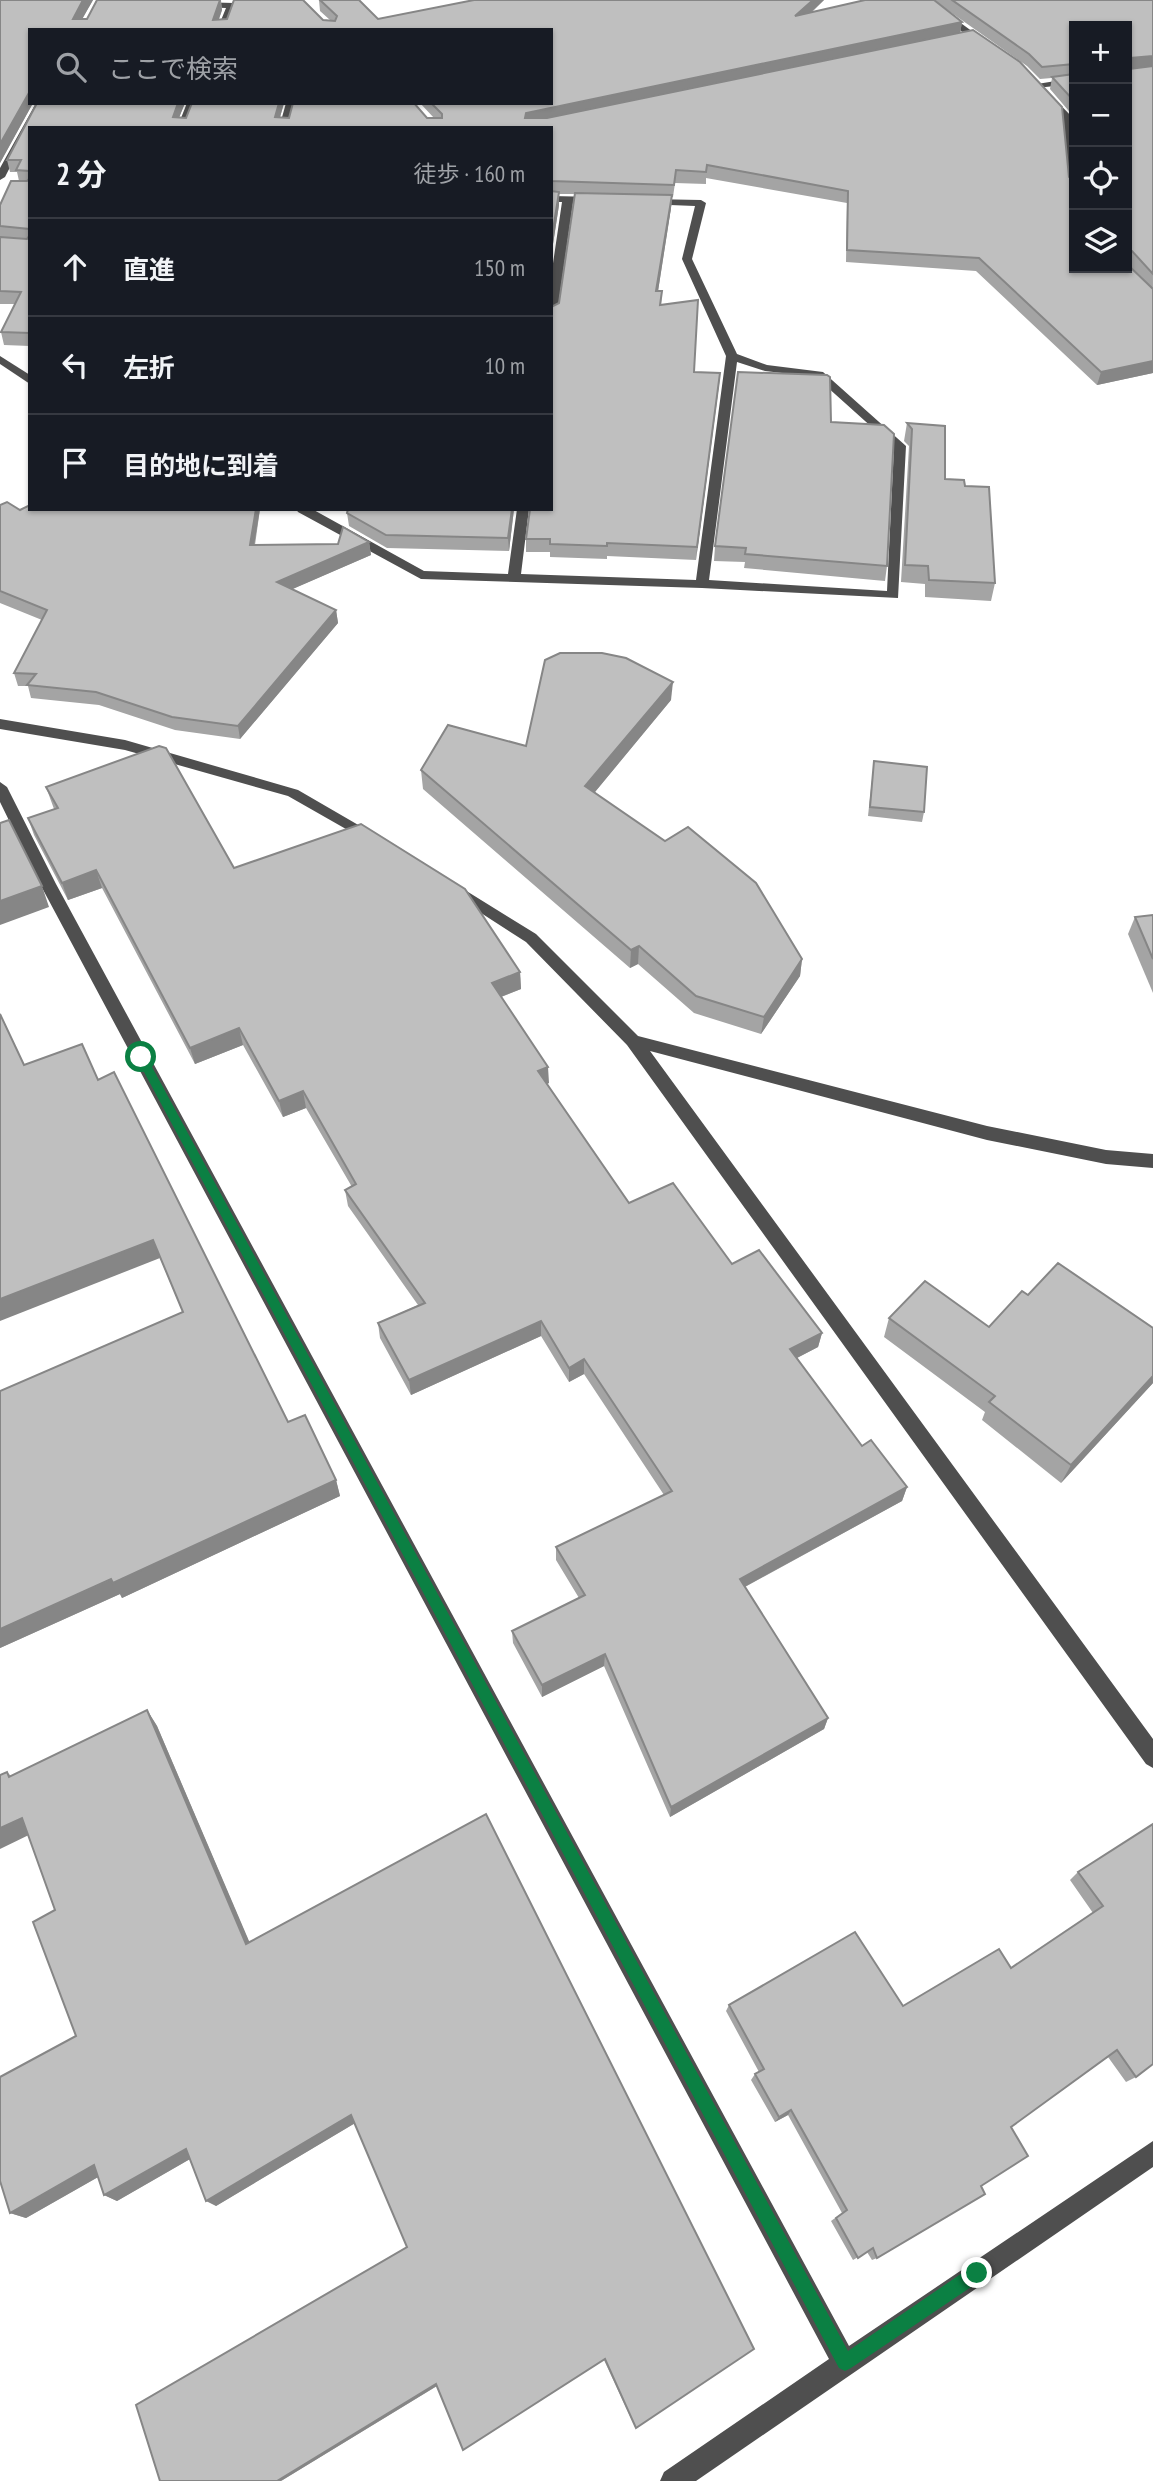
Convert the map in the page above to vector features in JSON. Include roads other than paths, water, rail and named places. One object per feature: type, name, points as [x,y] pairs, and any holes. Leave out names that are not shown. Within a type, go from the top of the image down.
[{"type":"street","points":[[923,0],[993,50]]},
{"type":"street","points":[[191,4],[231,5],[222,28]]},
{"type":"street","points":[[960,39],[973,36]]},
{"type":"street","points":[[1069,81],[1033,81],[1067,117],[1070,147]]},
{"type":"street","points":[[28,126],[40,105]]},
{"type":"street","points":[[183,126],[191,105]]},
{"type":"street","points":[[285,126],[290,105]]},
{"type":"street","points":[[0,177],[28,126]]},
{"type":"street","points":[[553,199],[608,201]]},
{"type":"street","points":[[553,301],[568,200]]},
{"type":"street","points":[[634,201],[701,203],[687,259],[732,356],[702,584]]},
{"type":"street","points":[[323,515],[421,575],[702,584],[893,595],[900,446],[819,374],[765,368],[732,356]]},
{"type":"street","points":[[0,359],[28,380]]},
{"type":"street","points":[[514,578],[523,511]]},
{"type":"street","points":[[0,724],[125,745],[293,793],[386,844]]},
{"type":"street","points":[[0,788],[48,884],[845,2363]]},
{"type":"street","points":[[442,880],[530,938],[633,1041],[1153,1757]]},
{"type":"street","points":[[633,1041],[987,1133],[1106,1157],[1153,1161]]},
{"type":"street","points":[[673,2481],[1153,2153]]}]
